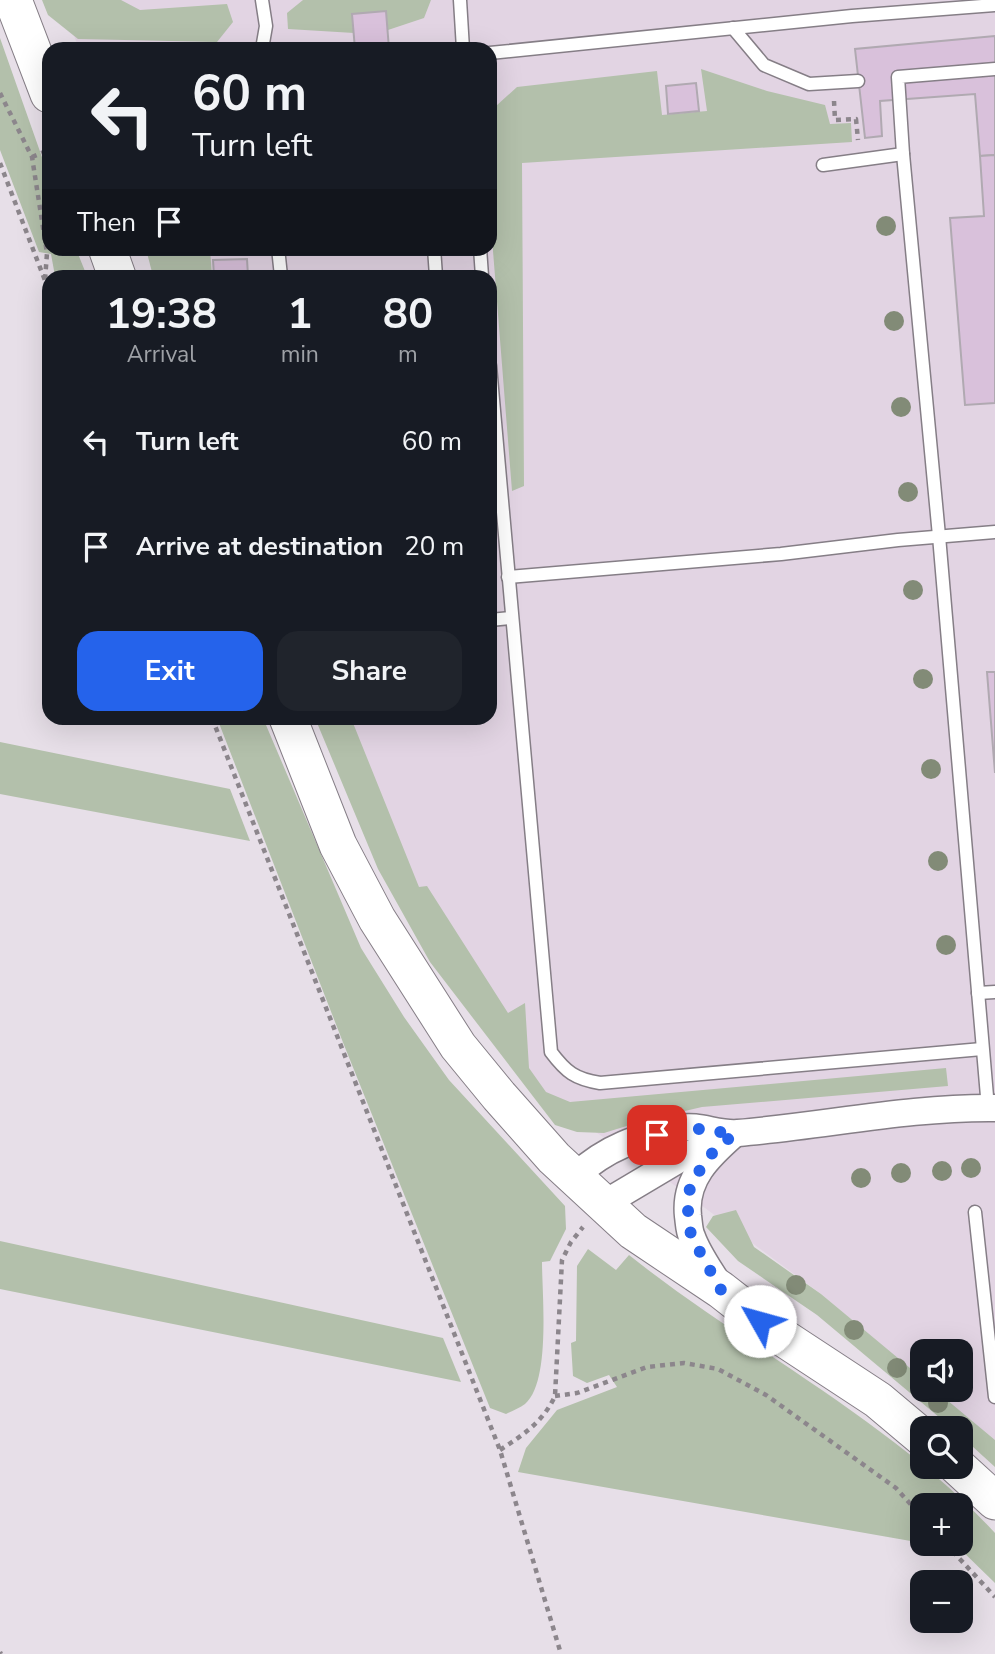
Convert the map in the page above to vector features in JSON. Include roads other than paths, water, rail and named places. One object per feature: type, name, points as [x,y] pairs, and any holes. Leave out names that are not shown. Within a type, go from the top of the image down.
[{"type":"main road","points":[[13,0],[42,69]]},
{"type":"main road","points":[[291,725],[338,845],[377,919],[458,1046],[554,1158],[575,1177],[591,1218],[633,1231],[721,1290],[776,1333],[878,1400],[910,1427]]},
{"type":"main road","points":[[971,1479],[995,1501]]},
{"type":"street","points":[[575,1177],[596,1157],[630,1141],[684,1127],[734,1134],[937,1111],[991,1108]]},
{"type":"street","points":[[591,1218],[681,1158],[734,1134]]},
{"type":"street","points":[[721,1290],[691,1236],[687,1202],[691,1184],[709,1156],[734,1134]]},
{"type":"lane","points":[[262,0],[265,26],[263,42]]},
{"type":"lane","points":[[460,0],[463,42]]},
{"type":"lane","points":[[497,52],[733,28],[905,6],[995,5]]},
{"type":"lane","points":[[733,28],[764,65],[809,84],[858,81]]},
{"type":"lane","points":[[991,1108],[982,1049],[898,77],[995,69]]},
{"type":"lane","points":[[823,165],[903,154]]},
{"type":"lane","points":[[497,448],[551,1052],[562,1067],[582,1080],[600,1083],[982,1049]]},
{"type":"lane","points":[[508,577],[781,554],[995,532]]},
{"type":"lane","points":[[497,619],[511,618]]},
{"type":"lane","points":[[978,993],[995,992]]},
{"type":"lane","points":[[975,1212],[995,1396]]}]
